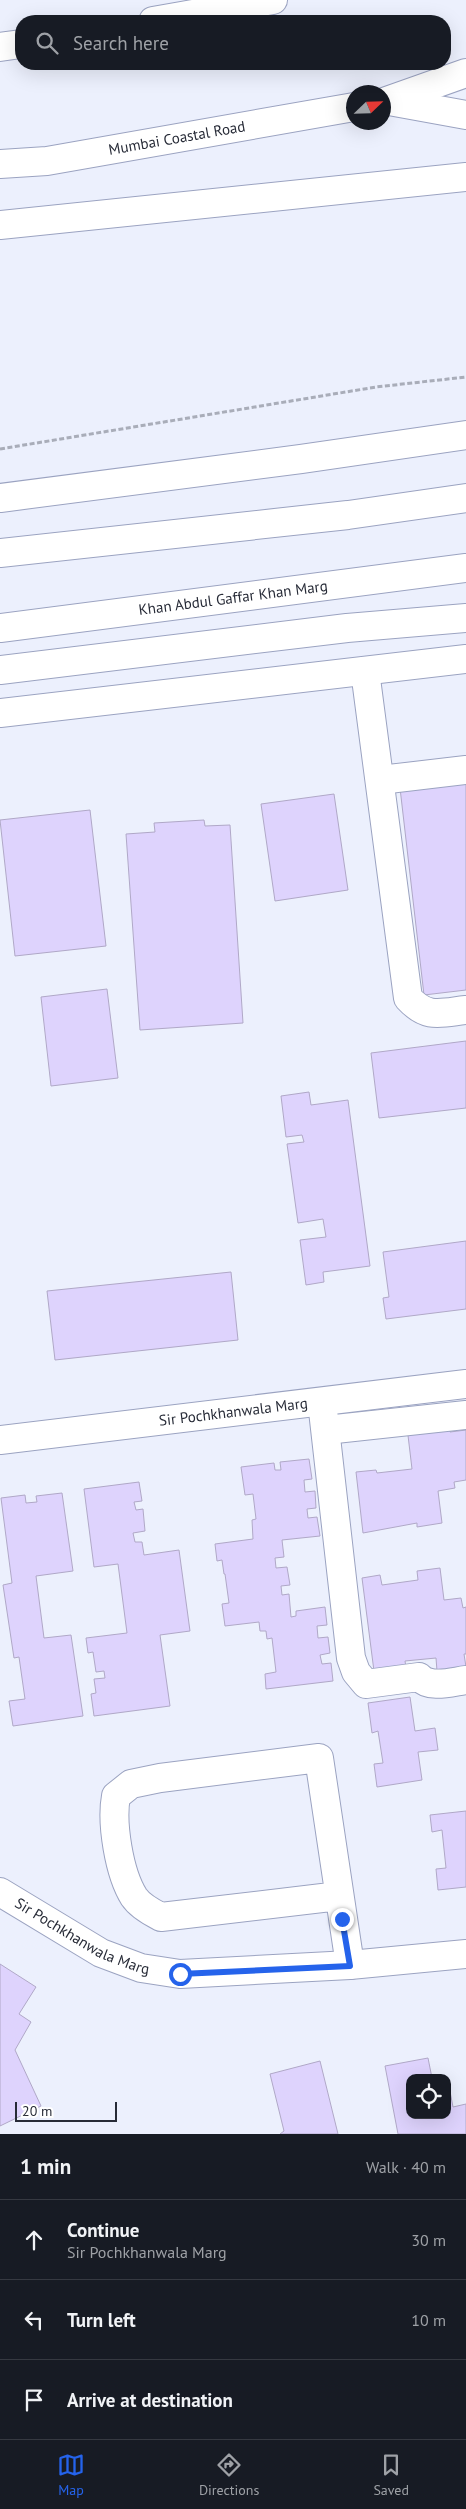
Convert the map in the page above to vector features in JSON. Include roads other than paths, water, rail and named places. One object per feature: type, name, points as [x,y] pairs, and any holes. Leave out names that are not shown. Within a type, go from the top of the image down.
[{"type":"main road","points":[[187,15],[273,0]]},
{"type":"main road","points":[[0,47],[15,45]]},
{"type":"main road","points":[[391,99],[466,73]]},
{"type":"main road","points":[[391,102],[466,115]]},
{"type":"main road","name":"Mumbai Coastal Road","points":[[0,164],[47,161],[346,108]]},
{"type":"main road","points":[[0,225],[466,177]]},
{"type":"main road","points":[[0,498],[291,461],[466,435]]},
{"type":"main road","points":[[0,553],[348,515],[466,498]]},
{"type":"main road","name":"Khan Abdul Gaffar Khan Marg","points":[[0,628],[466,568]]},
{"type":"main road","points":[[0,670],[347,628],[466,618]]},
{"type":"main road","points":[[0,713],[466,659]]},
{"type":"main road","points":[[365,671],[408,998],[418,1009],[429,1013],[466,1010]]},
{"type":"main road","points":[[380,780],[466,770]]},
{"type":"main road","name":"Sir Pochkhanwala Marg","points":[[0,1440],[466,1384]]},
{"type":"main road","points":[[322,1402],[351,1658],[356,1672],[366,1684],[419,1678],[426,1683],[433,1684],[466,1680]]},
{"type":"main road","points":[[326,1430],[466,1415]]},
{"type":"main road","points":[[339,1896],[161,1917],[149,1911],[135,1898],[124,1878],[113,1813],[116,1796],[132,1784],[160,1778],[319,1758],[350,1966]]},
{"type":"main road","name":"Sir Pochkhanwala Marg","points":[[0,1892],[102,1953],[141,1968],[180,1974],[350,1966],[466,1954]]}]
